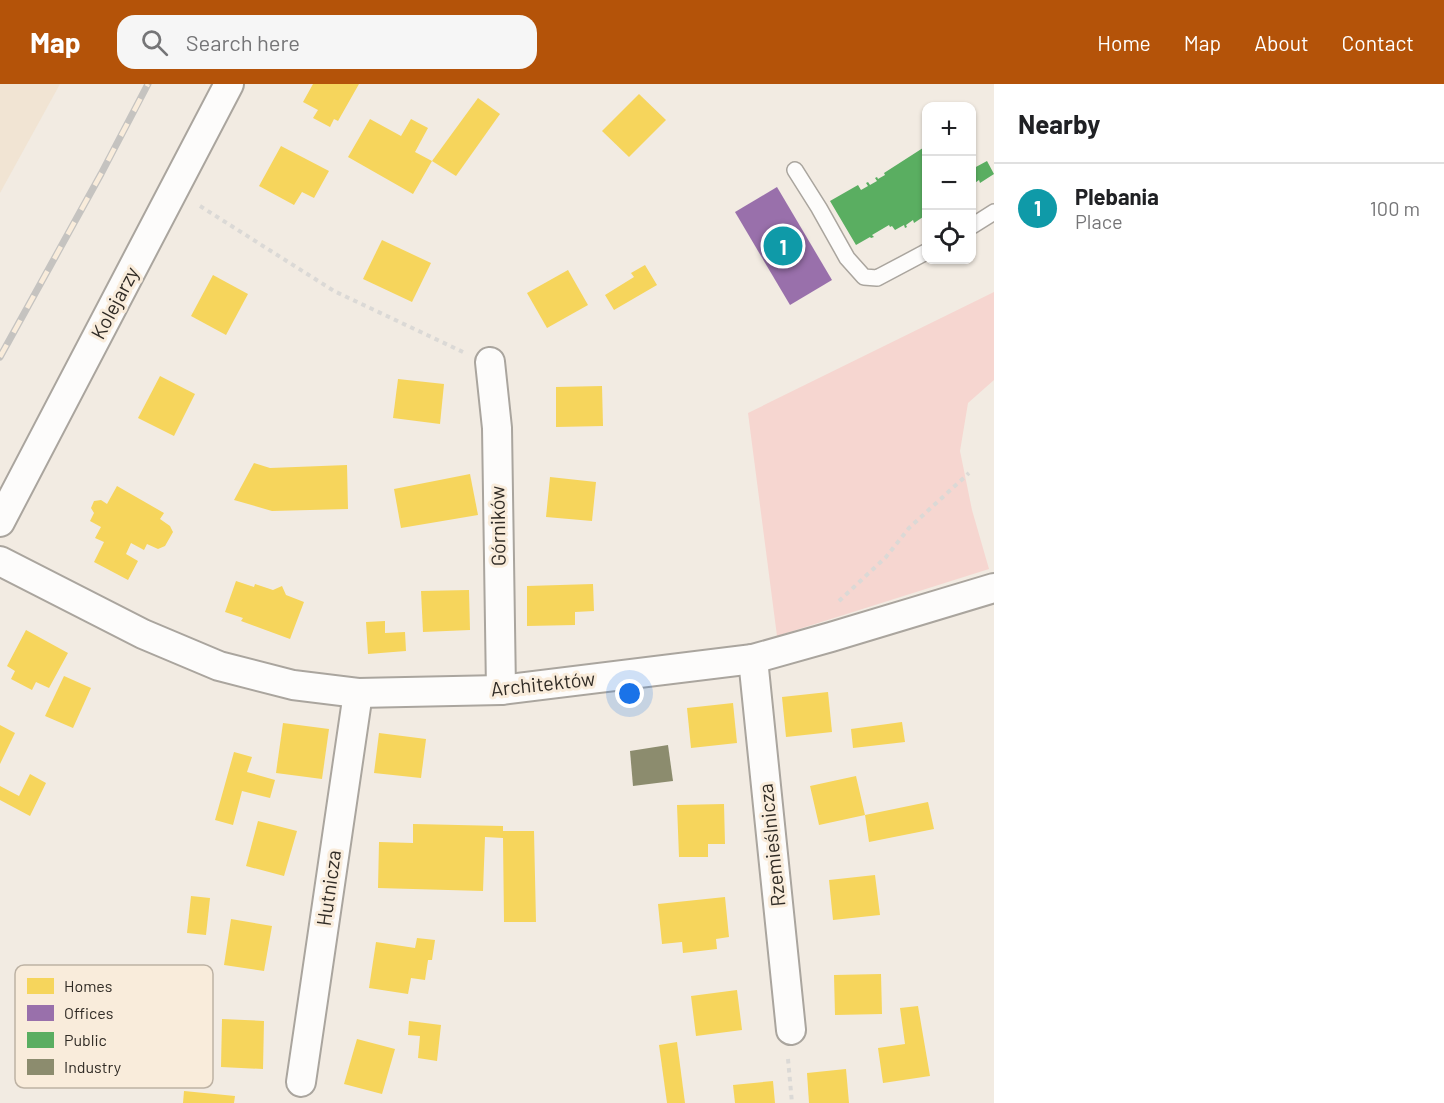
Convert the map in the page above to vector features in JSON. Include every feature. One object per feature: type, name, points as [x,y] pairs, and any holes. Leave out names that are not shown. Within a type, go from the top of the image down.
[{"type":"street","name":"Kolejarzy","points":[[0,522],[229,84]]},
{"type":"street","name":"Górników","points":[[490,362],[497,428],[501,690]]},
{"type":"street","name":"Architektów","points":[[0,561],[143,634],[219,666],[293,685],[358,693],[501,690],[753,659],[994,588]]},
{"type":"street","name":"Rzemieślnicza","points":[[753,659],[791,1030]]},
{"type":"street","name":"Hutnicza","points":[[301,1082],[358,693]]},
{"type":"lane","points":[[795,170],[847,258],[864,277],[877,278],[922,255]]},
{"type":"lane","points":[[976,223],[994,212]]},
{"type":"path","points":[[174,190],[334,291],[467,354],[490,362]]},
{"type":"path","points":[[834,608],[886,557],[909,528],[969,473]]},
{"type":"path","points":[[791,1030],[787,1043],[792,1103]]},
{"type":"shaded area","points":[[0,84],[60,84],[0,193]]},
{"type":"shaded area","points":[[994,292],[994,380],[968,403],[960,451],[972,510],[989,569],[777,636],[748,413]]},
{"type":"building: Homes","points":[[313,84],[359,84],[338,121],[334,119],[330,127],[313,118],[318,110],[303,102]]},
{"type":"building: Homes","points":[[639,94],[666,120],[629,157],[602,131]]},
{"type":"building: Homes","points":[[478,98],[500,114],[456,176],[432,161]]},
{"type":"building: Homes","points":[[370,119],[401,136],[411,119],[428,128],[415,152],[432,161],[413,194],[348,157]]},
{"type":"building: Homes","points":[[281,146],[329,171],[314,198],[302,192],[294,205],[259,186]]},
{"type":"building: Homes","points":[[382,240],[431,263],[412,302],[363,279]]},
{"type":"building: Homes","points":[[645,265],[657,285],[614,310],[605,295],[634,277],[631,273]]},
{"type":"building: Homes","points":[[568,270],[588,305],[547,328],[527,293]]},
{"type":"building: Homes","points":[[213,275],[248,294],[226,335],[191,316]]},
{"type":"building: Homes","points":[[160,376],[195,394],[174,436],[138,418]]},
{"type":"building: Homes","points":[[398,379],[444,384],[440,424],[393,418]]},
{"type":"building: Homes","points":[[602,386],[603,426],[556,427],[556,387]]},
{"type":"building: Homes","points":[[254,463],[270,468],[347,465],[348,509],[272,511],[234,500]]},
{"type":"building: Homes","points":[[470,474],[478,515],[401,528],[394,489]]},
{"type":"building: Homes","points":[[550,477],[596,482],[592,521],[546,517]]},
{"type":"building: Homes","points":[[117,486],[164,513],[160,519],[170,526],[173,532],[165,546],[158,549],[147,544],[144,550],[131,543],[126,554],[138,561],[128,580],[94,562],[104,542],[95,538],[101,527],[90,521],[94,513],[91,508],[94,501],[101,500],[107,504]]},
{"type":"building: Homes","points":[[236,581],[273,590],[282,586],[286,595],[304,602],[290,639],[241,621],[243,618],[225,612]]},
{"type":"building: Homes","points":[[593,584],[594,611],[575,612],[575,625],[527,626],[527,586]]},
{"type":"building: Homes","points":[[469,590],[470,630],[423,632],[421,591]]},
{"type":"building: Homes","points":[[385,621],[385,633],[405,632],[406,651],[368,654],[366,622]]},
{"type":"building: Homes","points":[[26,630],[68,653],[49,688],[36,682],[32,690],[11,679],[15,671],[7,666]]},
{"type":"building: Homes","points":[[64,676],[91,688],[73,728],[45,716]]},
{"type":"building: Homes","points":[[828,692],[832,732],[786,737],[782,697]]},
{"type":"building: Homes","points":[[733,703],[737,743],[691,748],[687,708]]},
{"type":"building: Homes","points":[[902,722],[905,742],[853,748],[851,729]]},
{"type":"building: Homes","points":[[283,723],[329,729],[322,779],[276,773]]},
{"type":"building: Homes","points":[[0,725],[15,733],[0,764]]},
{"type":"building: Homes","points":[[379,733],[426,739],[421,778],[374,773]]},
{"type":"building: Homes","points":[[234,752],[252,757],[247,772],[275,780],[270,798],[242,791],[233,825],[215,820]]},
{"type":"building: Homes","points":[[30,774],[46,783],[30,816],[0,800],[0,786],[19,796]]},
{"type":"building: Homes","points":[[856,776],[865,815],[819,825],[810,786]]},
{"type":"building: Homes","points":[[928,802],[934,829],[869,842],[865,815]]},
{"type":"building: Homes","points":[[724,804],[725,844],[708,844],[708,857],[679,857],[677,805]]},
{"type":"building: Homes","points":[[258,821],[297,831],[284,876],[246,866]]},
{"type":"building: Homes","points":[[413,824],[503,826],[503,831],[534,831],[536,922],[504,922],[503,838],[485,837],[483,891],[378,888],[379,842],[413,843]]},
{"type":"building: Homes","points":[[875,875],[880,915],[833,920],[829,880]]},
{"type":"building: Homes","points":[[191,896],[210,898],[206,935],[187,933]]},
{"type":"building: Homes","points":[[725,897],[729,937],[716,939],[717,949],[683,953],[682,942],[662,944],[658,904]]},
{"type":"building: Homes","points":[[231,919],[272,926],[264,971],[224,965]]},
{"type":"building: Homes","points":[[417,938],[435,940],[432,960],[428,960],[425,980],[411,978],[408,994],[369,988],[376,942],[415,948]]},
{"type":"building: Homes","points":[[881,974],[882,1014],[835,1015],[834,975]]},
{"type":"building: Homes","points":[[737,990],[742,1030],[696,1036],[691,996]]},
{"type":"building: Homes","points":[[918,1006],[930,1076],[883,1083],[878,1048],[905,1044],[900,1008]]},
{"type":"building: Homes","points":[[222,1019],[264,1021],[263,1069],[221,1067]]},
{"type":"building: Homes","points":[[409,1021],[441,1025],[437,1061],[418,1058],[420,1036],[408,1035]]},
{"type":"building: Homes","points":[[357,1039],[395,1049],[382,1094],[344,1084]]},
{"type":"building: Homes","points":[[677,1042],[685,1103],[667,1103],[659,1045]]},
{"type":"building: Homes","points":[[846,1069],[849,1103],[809,1103],[807,1073]]},
{"type":"building: Homes","points":[[773,1081],[775,1103],[735,1103],[733,1085]]},
{"type":"building: Homes","points":[[184,1091],[235,1096],[234,1103],[183,1103]]},
{"type":"building: Offices","points":[[777,187],[832,280],[790,305],[735,212]]},
{"type":"building: Public","points":[[922,149],[922,218],[914,223],[913,220],[905,228],[904,225],[895,230],[889,225],[872,235],[874,237],[856,245],[830,201],[858,185],[861,190],[868,186],[866,183],[870,185],[877,181],[875,178],[878,179],[885,175],[884,173]]},
{"type":"building: Public","points":[[987,161],[994,174],[980,183],[979,180],[976,182],[976,167]]},
{"type":"building: Industry","points":[[668,745],[673,781],[633,786],[630,751]]},
{"type":"railway","points":[[0,357],[148,84]]},
{"type":"place","name":"Plebania","points":[[783,246]]}]
